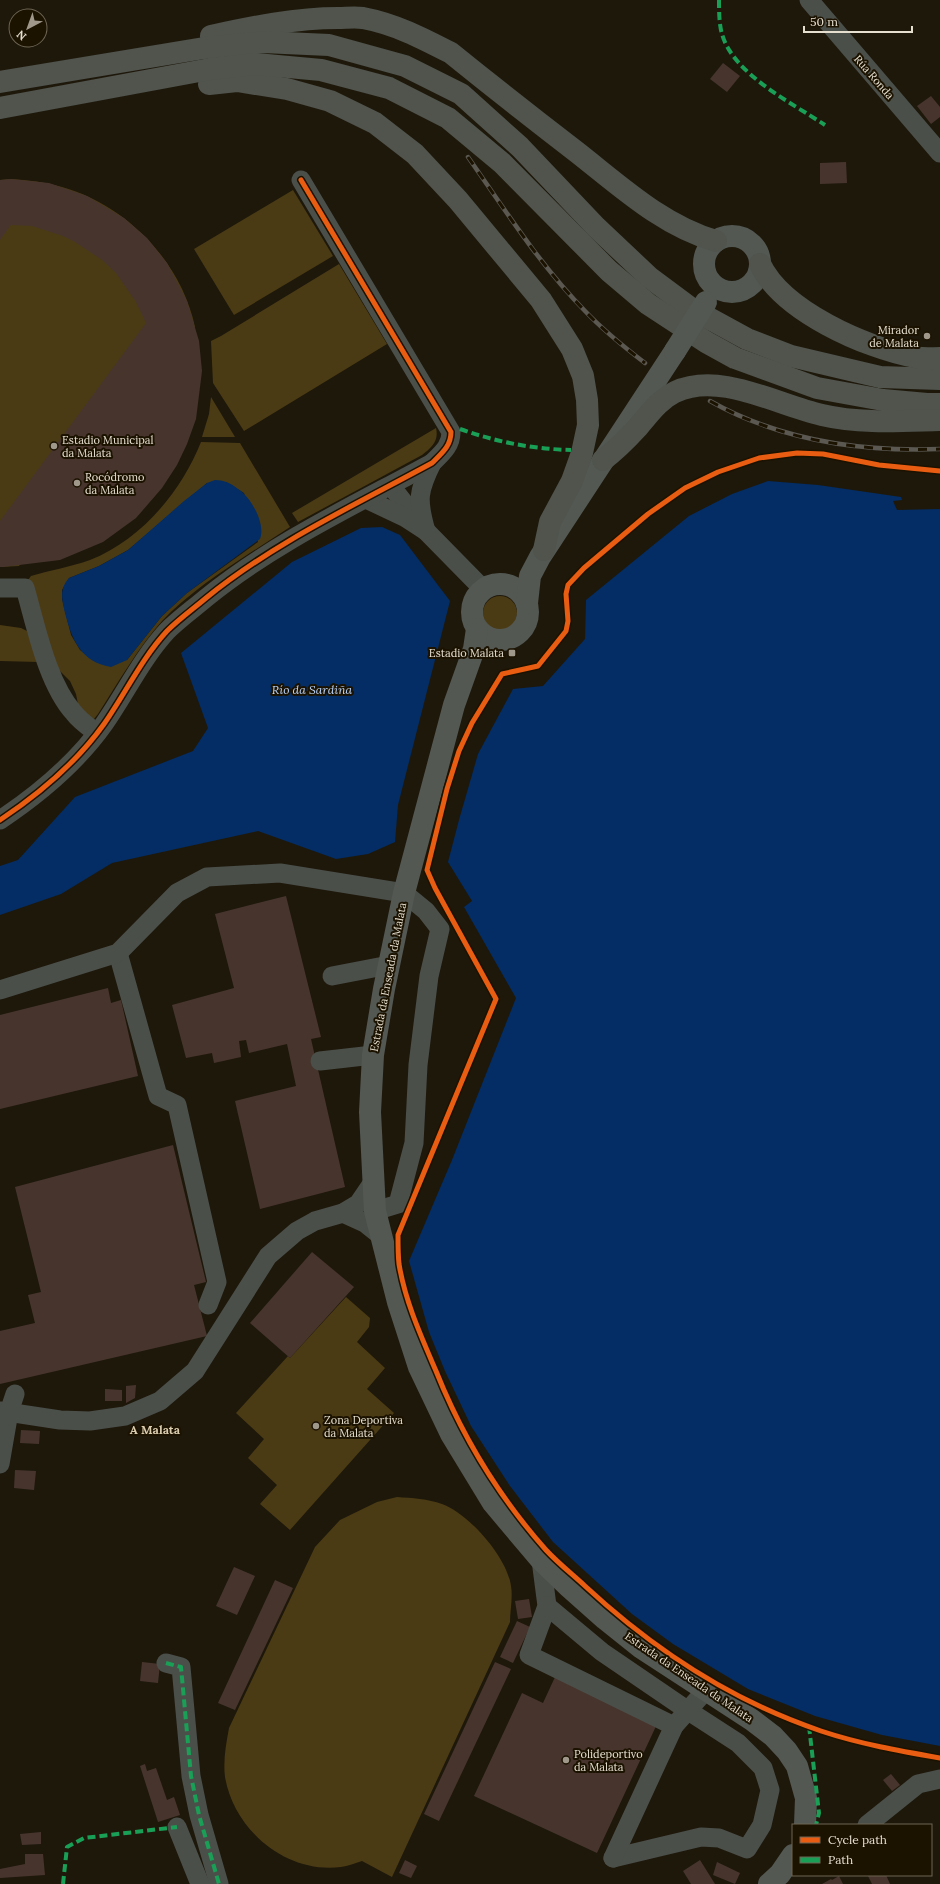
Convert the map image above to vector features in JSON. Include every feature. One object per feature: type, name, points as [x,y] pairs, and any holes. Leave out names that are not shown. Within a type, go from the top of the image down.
[{"type":"highway","points":[[72,70],[119,54],[245,28],[321,18],[361,18],[393,26],[423,38],[451,53],[627,192],[677,225],[700,236],[716,241]]},
{"type":"highway","points":[[0,82],[204,48],[263,42],[329,45],[405,66],[461,94],[520,147],[596,227],[644,272],[692,309],[747,339],[791,356],[880,377],[940,379]]},
{"type":"highway","points":[[0,108],[210,69],[256,64],[321,70],[389,88],[448,118],[502,163],[609,272],[648,304],[706,342],[735,358],[817,388],[883,400],[940,404]]},
{"type":"highway","points":[[96,91],[122,93],[237,81],[287,89],[330,101],[374,123],[415,154],[458,200],[541,300],[572,349],[583,376],[587,400],[588,425],[582,453],[572,481],[550,522],[542,554]]},
{"type":"highway","points":[[760,264],[764,273],[775,288],[836,330],[862,342],[916,357],[940,358]]},
{"type":"highway","points":[[603,460],[618,449],[655,406],[676,392],[695,385],[715,384],[736,389],[822,416],[884,421],[940,420]]},
{"type":"main road","points":[[542,554],[515,576],[491,587],[477,596],[473,605],[472,614],[477,629],[486,637],[495,640],[512,638],[524,627],[527,619],[530,576],[542,554],[711,294],[710,281],[705,273],[704,264],[705,255],[709,247],[723,237],[732,236],[748,241],[754,247],[760,264],[754,280],[741,290],[724,290],[711,294]]},
{"type":"main road","points":[[491,587],[516,589],[527,603]]},
{"type":"main road","name":"Estrada da Enseada da Malata","points":[[477,629],[474,649],[454,705],[404,893],[389,965],[373,1055],[370,1112],[375,1210],[380,1235],[398,1302],[419,1367],[451,1434],[493,1502],[541,1560],[604,1619],[646,1651],[752,1720],[773,1736],[787,1751],[797,1766],[806,1798],[805,1824]]},
{"type":"main road","name":"Estrada da Enseada da Malata","points":[[469,666],[483,654],[504,640]]},
{"type":"main road","points":[[769,1884],[792,1860]]},
{"type":"street","name":"Rúa Ronda","points":[[809,0],[940,154]]},
{"type":"street","points":[[301,180],[450,432],[451,439],[448,446],[432,463],[422,483],[420,496],[422,516],[426,531]]},
{"type":"street","points":[[0,820],[24,803],[79,754],[97,733],[158,643],[178,622],[222,586],[256,561],[299,534],[432,463]]},
{"type":"street","points":[[391,486],[426,531]]},
{"type":"street","points":[[366,498],[406,518],[426,531],[491,587]]},
{"type":"street","points":[[0,588],[24,588],[46,662],[60,691],[74,713],[97,733]]},
{"type":"street","points":[[0,990],[118,953],[177,893],[206,877],[280,873],[404,893],[426,911],[440,929],[429,976],[418,1065],[414,1143],[398,1204],[375,1210]]},
{"type":"street","points":[[118,953],[158,1096],[177,1105],[217,1282],[208,1305]]},
{"type":"street","points":[[332,976],[389,965]]},
{"type":"street","points":[[320,1061],[373,1055]]},
{"type":"street","points":[[4,1412],[60,1420],[90,1422],[125,1416],[160,1401],[195,1371],[268,1256],[297,1231],[315,1222],[343,1213],[358,1204],[373,1182]]},
{"type":"street","points":[[343,1213],[365,1223],[380,1235]]},
{"type":"street","points":[[0,1464],[4,1412],[15,1394]]},
{"type":"street","points":[[541,1560],[547,1606],[529,1654],[674,1726]]},
{"type":"street","points":[[547,1606],[602,1652],[687,1710],[738,1743],[763,1768],[770,1790],[762,1825],[746,1849],[719,1838],[701,1837],[613,1858],[674,1726],[687,1710],[706,1690]]},
{"type":"street","points":[[166,1663],[181,1667],[191,1776],[199,1815],[219,1884]]},
{"type":"street","points":[[868,1824],[918,1784],[940,1779]]},
{"type":"street","points":[[177,1827],[200,1884]]},
{"type":"shaded area","name":"Estadio Municipal da Malata","points":[[11,179],[49,184],[86,195],[108,207],[129,222],[164,258],[188,303],[195,327],[19,566],[0,567],[0,180]]},
{"type":"shaded area","points":[[293,190],[333,256],[234,315],[194,249]]},
{"type":"shaded area","points":[[339,264],[387,344],[244,431],[213,383],[211,341]]},
{"type":"shaded area","points":[[211,397],[235,437],[202,437],[209,414]]},
{"type":"shaded area","points":[[436,428],[436,440],[422,455],[298,522],[292,513]]},
{"type":"shaded area","points":[[201,442],[240,443],[290,527],[206,583],[190,595],[162,621],[120,678],[94,719],[89,717],[78,704],[76,694],[70,681],[57,668],[28,580],[31,576],[90,560],[109,551],[126,540],[142,527],[171,496],[193,461]],"holes":[[[226,482],[244,493],[258,542],[187,593],[162,616],[127,660],[98,663],[80,650],[71,635],[62,599],[62,590],[69,578],[99,566],[128,550],[207,483]]]},
{"type":"shaded area","points":[[500,596],[512,601],[517,613],[512,625],[500,630],[488,625],[483,613],[488,601]]},
{"type":"shaded area","points":[[0,625],[21,628],[27,631],[39,662],[0,661]]},
{"type":"shaded area","name":"Zona Deportiva da Malata","points":[[346,1297],[370,1318],[369,1327],[357,1342],[385,1368],[367,1389],[394,1413],[290,1530],[260,1504],[277,1485],[248,1458],[264,1439],[236,1413],[288,1356],[290,1358]]},
{"type":"shaded area","points":[[397,1497],[437,1502],[453,1509],[464,1517],[495,1550],[508,1575],[512,1595],[510,1622],[392,1877],[362,1861],[341,1867],[321,1867],[301,1863],[282,1856],[251,1831],[239,1814],[230,1796],[225,1777],[224,1765],[229,1728],[315,1547],[340,1520],[377,1502]]},
{"type":"water","points":[[215,480],[224,481],[233,485],[248,498],[259,519],[261,526],[260,539],[187,593],[162,616],[127,660],[111,667],[92,660],[79,648],[68,623],[62,599],[66,582],[69,578],[99,566],[128,550],[184,501],[207,483]]},
{"type":"water","points":[[768,481],[818,485],[901,497],[902,500],[893,501],[897,510],[940,509],[940,1746],[882,1735],[815,1716],[748,1689],[673,1644],[632,1614],[553,1542],[510,1486],[471,1426],[445,1371],[429,1332],[409,1261],[452,1160],[516,998],[464,907],[472,901],[448,862],[478,754],[513,689],[543,686],[585,639],[586,600],[689,516],[732,494]]},
{"type":"water","name":"Río da Sardiña","points":[[382,527],[400,535],[450,601],[398,805],[395,842],[368,854],[336,859],[258,831],[112,863],[61,894],[0,915],[0,866],[18,860],[75,797],[193,751],[208,728],[181,653],[292,562],[361,528]]},
{"type":"building","points":[[723,63],[740,76],[727,92],[710,79]]},
{"type":"building","points":[[931,96],[940,107],[940,117],[931,124],[917,106]]},
{"type":"building","points":[[846,162],[847,183],[820,184],[820,163]]},
{"type":"building","points":[[11,179],[49,183],[87,196],[124,218],[147,238],[167,263],[187,301],[199,341],[202,371],[196,419],[187,444],[177,465],[162,488],[136,518],[103,542],[60,560],[0,567],[0,521],[146,323],[136,302],[116,273],[102,260],[75,242],[63,236],[32,226],[11,225],[0,240],[0,180]]},
{"type":"building","points":[[286,896],[321,1037],[311,1039],[345,1187],[260,1209],[235,1101],[296,1086],[287,1044],[249,1053],[246,1040],[239,1041],[241,1057],[214,1063],[212,1053],[186,1058],[172,1005],[234,988],[215,914]]},
{"type":"building","points":[[108,988],[111,1003],[121,1000],[138,1076],[0,1109],[0,1015]]},
{"type":"building","points":[[173,1145],[206,1282],[194,1285],[207,1336],[0,1384],[0,1331],[35,1323],[28,1295],[41,1292],[15,1187]]},
{"type":"building","points":[[312,1252],[354,1287],[290,1358],[250,1323]]},
{"type":"building","points":[[136,1385],[135,1398],[126,1403],[126,1386]]},
{"type":"building","points":[[105,1389],[122,1390],[122,1401],[105,1401]]},
{"type":"building","points":[[21,1430],[40,1431],[39,1444],[20,1443]]},
{"type":"building","points":[[15,1470],[36,1471],[34,1490],[14,1488]]},
{"type":"building","points":[[234,1567],[255,1576],[237,1615],[216,1606]]},
{"type":"building","points":[[275,1580],[293,1588],[235,1710],[218,1703]]},
{"type":"building","points":[[529,1599],[532,1617],[518,1619],[515,1601]]},
{"type":"building","points":[[517,1621],[530,1627],[513,1663],[500,1657]]},
{"type":"building","points":[[142,1662],[160,1664],[158,1683],[140,1681]]},
{"type":"building","points":[[495,1662],[511,1669],[439,1821],[424,1814]]},
{"type":"building","name":"Polideportivo da Malata","points":[[555,1677],[657,1724],[597,1853],[474,1796],[522,1693],[543,1703]]},
{"type":"building","points":[[145,1764],[147,1771],[156,1768],[167,1800],[174,1797],[180,1815],[158,1822],[140,1766]]},
{"type":"building","points":[[891,1774],[900,1785],[892,1791],[883,1780]]},
{"type":"building","points":[[41,1832],[41,1844],[22,1845],[20,1834]]},
{"type":"building","points":[[25,1854],[43,1854],[45,1875],[0,1878],[0,1869],[25,1864]]},
{"type":"building","points":[[405,1860],[417,1866],[411,1878],[399,1873]]},
{"type":"building","points":[[700,1860],[715,1884],[691,1884],[683,1871]]},
{"type":"building","points":[[717,1862],[740,1873],[735,1884],[713,1875]]},
{"type":"building","points":[[839,1876],[843,1884],[822,1884],[831,1879],[832,1880]]},
{"type":"building","points":[[868,1876],[886,1876],[890,1884],[872,1884]]},
{"type":"railway","points":[[468,157],[524,237],[553,275],[606,332],[645,363]]},
{"type":"railway","points":[[710,401],[737,415],[793,435],[851,446],[940,449]]},
{"type":"marked path","points":[[719,0],[722,34],[728,48],[738,62],[765,86],[825,125]]},
{"type":"marked path","points":[[460,429],[487,438],[515,444],[571,450]]},
{"type":"marked path","points":[[166,1663],[181,1667],[191,1776],[199,1815],[219,1884]]},
{"type":"marked path","points":[[809,1726],[819,1813],[816,1824]]},
{"type":"marked path","points":[[63,1884],[67,1847],[84,1838],[177,1827]]},
{"type":"cycle path","points":[[0,820],[43,788],[82,751],[104,724],[142,664],[158,642],[181,618],[232,578],[260,559],[316,525],[432,463],[448,445],[451,432],[301,180]]},
{"type":"cycle path","points":[[940,471],[879,465],[823,454],[797,453],[759,458],[718,472],[685,488],[648,514],[584,568],[568,585],[566,594],[568,621],[566,631],[538,666],[502,674],[472,723],[459,751],[447,789],[427,870],[435,888],[496,999],[398,1235],[399,1264],[409,1305],[446,1395],[470,1442],[497,1487],[529,1530],[555,1559],[638,1631],[666,1652],[725,1689],[788,1719],[836,1736],[895,1750],[940,1758]]},
{"type":"place","name":"Mirador de Malata","points":[[927,336]]},
{"type":"place","name":"Estadio Municipal da Malata","points":[[54,446]]},
{"type":"place","name":"Rocódromo da Malata","points":[[77,483]]},
{"type":"place","name":"Estadio Malata","points":[[512,653]]},
{"type":"place","name":"Zona Deportiva da Malata","points":[[316,1426]]},
{"type":"place","name":"Polideportivo da Malata","points":[[566,1760]]},
{"type":"district","name":"A Malata","points":[[155,1429]]}]
